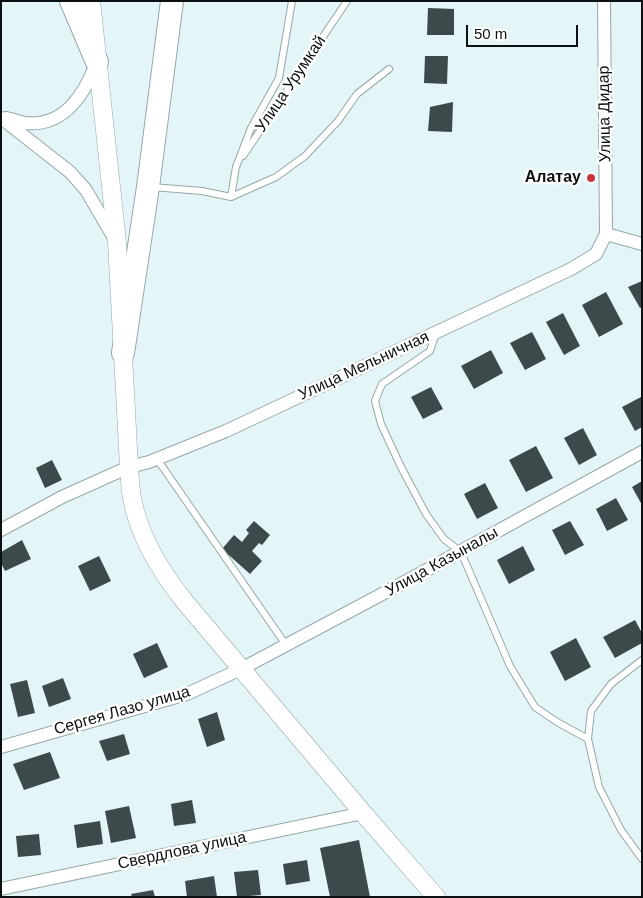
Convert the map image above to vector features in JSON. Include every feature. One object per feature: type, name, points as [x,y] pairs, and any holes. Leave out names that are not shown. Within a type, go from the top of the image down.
[{"type":"highway","points":[[71,1],[97,62]]},
{"type":"highway","points":[[123,353],[148,186],[172,1]]},
{"type":"main road","points":[[91,1],[117,242],[128,467],[132,499],[142,531],[166,578],[240,669],[436,897]]},
{"type":"street","name":"Улица Дидар","points":[[596,254],[606,234],[604,1]]},
{"type":"street","points":[[1,117],[25,123],[43,122],[62,114],[76,102],[87,87],[97,62]]},
{"type":"street","points":[[1,117],[70,172],[86,190],[117,242]]},
{"type":"street","points":[[606,234],[642,244]]},
{"type":"street","name":"Улица Мельничная","points":[[1,530],[62,497],[128,467],[157,459],[226,431],[571,269],[596,254]]},
{"type":"street","name":"Улица Казыналы","points":[[240,669],[461,552],[642,452]]},
{"type":"street","name":"Сергея Лазо улица","points":[[1,747],[187,694],[240,669]]},
{"type":"street","name":"Свердлова улица","points":[[1,889],[363,813]]},
{"type":"lane","points":[[231,197],[236,167],[251,128],[279,78],[292,1]]},
{"type":"lane","name":"Улица Урумкай","points":[[236,167],[347,1]]},
{"type":"lane","points":[[148,186],[202,191],[231,197],[276,177],[305,156],[338,121],[357,94],[389,69]]},
{"type":"lane","points":[[437,332],[430,351],[382,384],[375,401],[381,424],[426,514],[444,540],[461,552],[510,666],[535,707],[588,739]]},
{"type":"lane","points":[[157,459],[286,645]]},
{"type":"lane","points":[[642,660],[611,684],[592,711],[588,739],[599,787],[621,830],[642,859]]},
{"type":"building","points":[[428,8],[454,9],[454,35],[427,35]]},
{"type":"building","points":[[425,56],[448,56],[447,84],[424,83]]},
{"type":"building","points":[[453,102],[452,132],[428,131],[430,107]]},
{"type":"building","points":[[642,281],[642,307],[640,308],[628,287]]},
{"type":"building","points":[[606,292],[623,324],[599,337],[582,305]]},
{"type":"building","points":[[563,313],[580,346],[564,355],[546,322]]},
{"type":"building","points":[[532,332],[546,359],[525,370],[510,343]]},
{"type":"building","points":[[491,350],[503,373],[474,389],[461,366]]},
{"type":"building","points":[[431,387],[443,409],[423,419],[411,397]]},
{"type":"building","points":[[641,397],[642,427],[635,431],[622,407]]},
{"type":"building","points":[[583,428],[597,455],[579,465],[564,438]]},
{"type":"building","points":[[536,446],[553,478],[526,492],[509,460]]},
{"type":"building","points":[[52,460],[62,480],[45,488],[36,468]]},
{"type":"building","points":[[642,481],[642,505],[632,487]]},
{"type":"building","points":[[485,483],[498,508],[477,519],[464,494]]},
{"type":"building","points":[[616,498],[628,520],[607,531],[596,509]]},
{"type":"building","points":[[254,521],[270,535],[262,545],[259,543],[252,551],[262,561],[250,574],[222,549],[234,535],[242,542],[249,533],[246,530]]},
{"type":"building","points":[[570,521],[584,545],[565,555],[552,530]]},
{"type":"building","points":[[22,540],[31,559],[5,571],[1,563],[1,552]]},
{"type":"building","points":[[523,546],[535,570],[509,584],[497,560]]},
{"type":"building","points":[[99,556],[111,581],[90,591],[78,566]]},
{"type":"building","points":[[635,620],[642,633],[642,643],[615,658],[603,637]]},
{"type":"building","points":[[576,638],[591,667],[565,681],[550,652]]},
{"type":"building","points":[[157,643],[168,667],[144,678],[133,654]]},
{"type":"building","points":[[63,678],[71,699],[49,707],[42,686]]},
{"type":"building","points":[[27,680],[35,713],[18,717],[10,684]]},
{"type":"building","points":[[217,712],[225,740],[207,747],[198,719]]},
{"type":"building","points":[[124,734],[130,754],[107,761],[99,741]]},
{"type":"building","points":[[50,752],[60,778],[24,790],[13,764]]},
{"type":"building","points":[[192,800],[196,823],[174,826],[171,804]]},
{"type":"building","points":[[129,806],[136,838],[111,843],[105,811]]},
{"type":"building","points":[[100,821],[103,844],[77,848],[74,825]]},
{"type":"building","points":[[39,834],[41,855],[18,857],[16,836]]},
{"type":"building","points":[[359,840],[370,897],[330,897],[320,848]]},
{"type":"building","points":[[307,860],[310,881],[286,885],[283,864]]},
{"type":"building","points":[[258,870],[261,895],[237,897],[234,872]]},
{"type":"building","points":[[214,876],[217,897],[187,897],[185,881]]},
{"type":"building","points":[[153,890],[155,897],[132,897],[131,894]]},
{"type":"place","name":"Алатау","points":[[591,178]]}]
